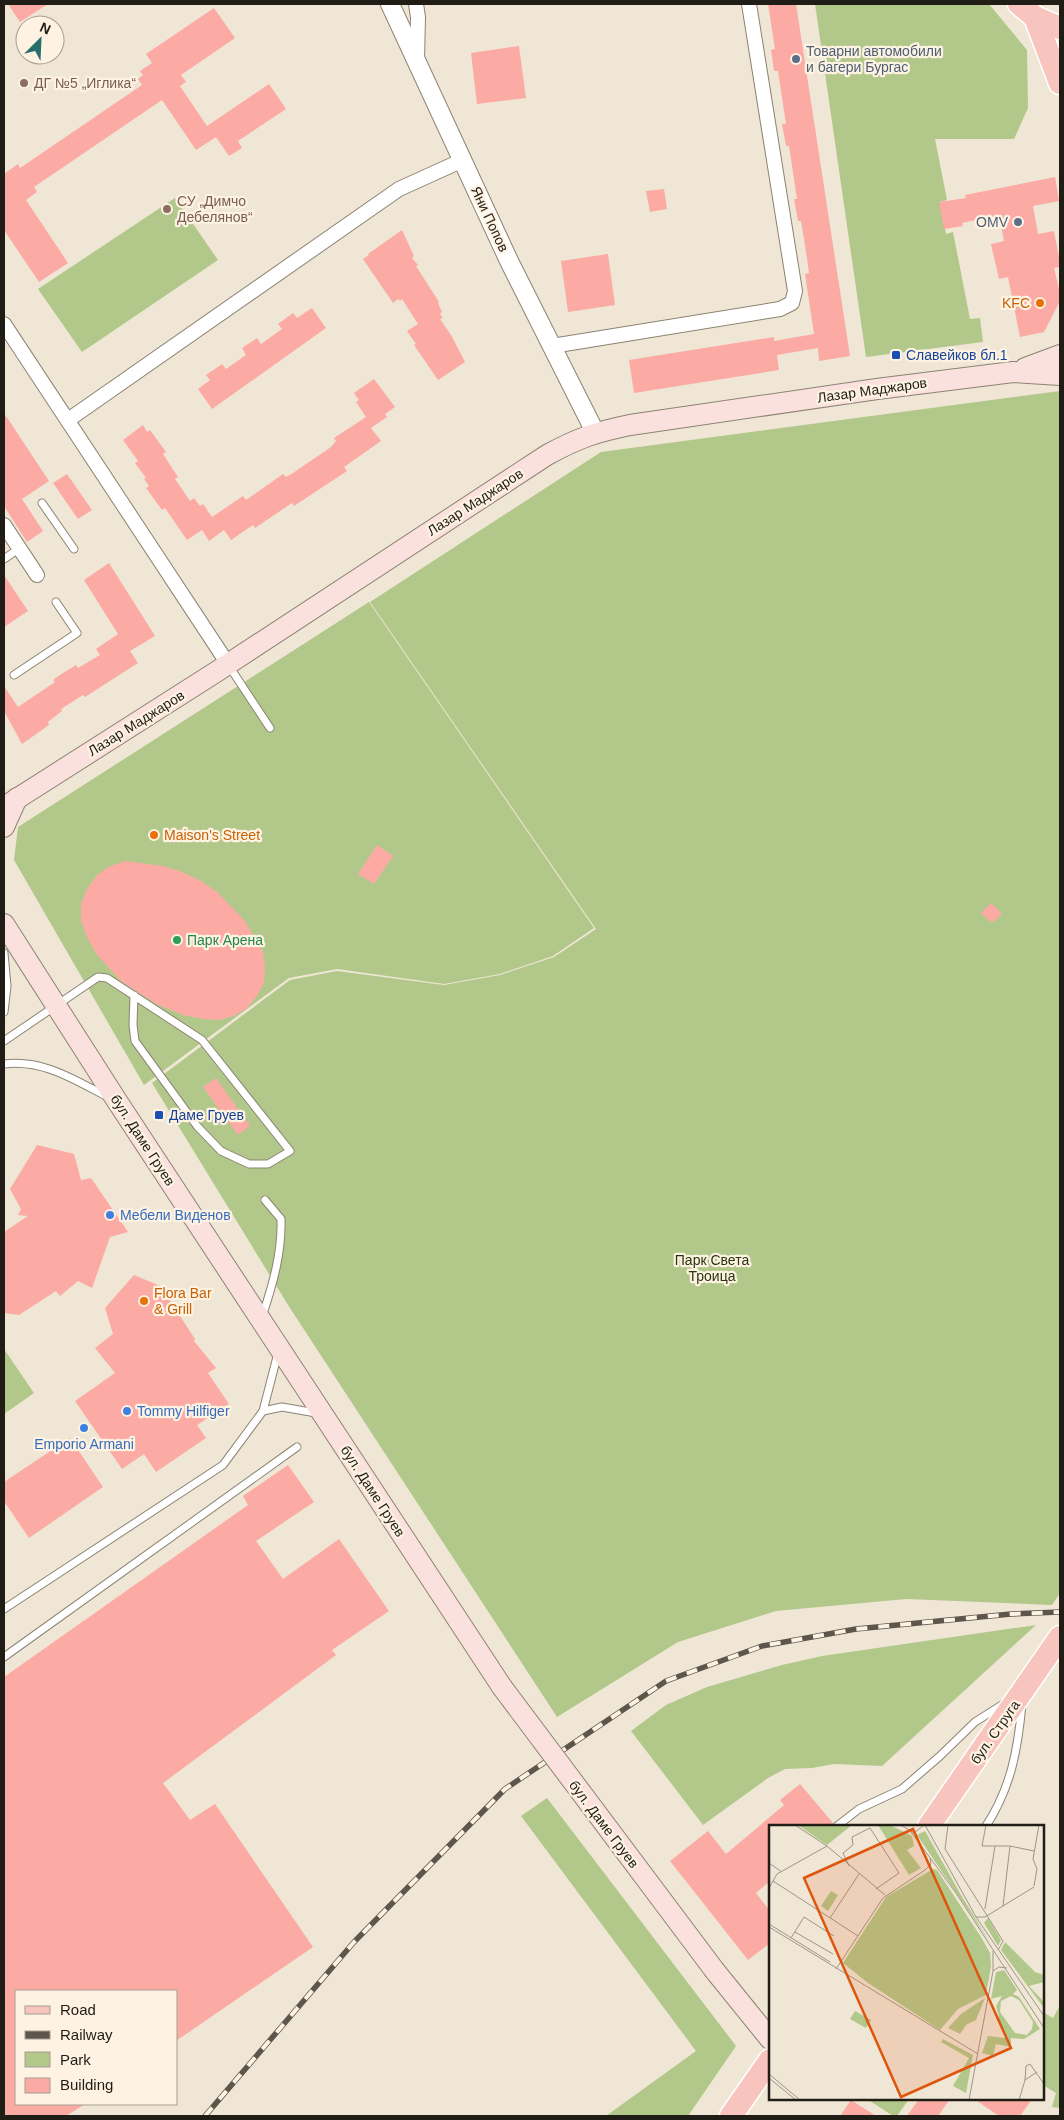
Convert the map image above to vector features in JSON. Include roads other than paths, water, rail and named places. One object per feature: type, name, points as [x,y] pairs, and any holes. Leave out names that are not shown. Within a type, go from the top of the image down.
[{"type":"main road","points":[[1027,10],[1060,28]]},
{"type":"main road","points":[[1027,10],[1060,83]]},
{"type":"main road","name":"Лазар Маджаров","points":[[1012,372],[1060,355]]},
{"type":"main road","name":"Лазар Маджаров","points":[[8,802],[228,664],[546,455],[570,442],[595,432],[630,425],[859,392],[1012,372],[1060,375]]},
{"type":"main road","points":[[4,827],[8,802]]},
{"type":"main road","name":"бул. Даме Груев","points":[[4,924],[117,1101],[502,1687],[750,2017],[769,2038]]},
{"type":"main road","name":"бул. Струга","points":[[930,1825],[1056,1643]]},
{"type":"main road","points":[[731,2116],[769,2061]]},
{"type":"street","name":"Яни Попов","points":[[390,4],[509,261],[595,432]]},
{"type":"street","points":[[416,4],[418,17],[417,63]]},
{"type":"street","points":[[552,346],[780,309],[792,303],[795,291],[748,4]]},
{"type":"street","points":[[68,420],[399,189],[463,160]]},
{"type":"street","points":[[4,324],[228,664]]},
{"type":"street","points":[[4,525],[37,574]]},
{"type":"lane","points":[[42,503],[74,550]]},
{"type":"lane","points":[[4,559],[20,548]]},
{"type":"lane","points":[[14,675],[77,633],[56,602]]},
{"type":"lane","points":[[228,664],[270,728]]},
{"type":"lane","points":[[4,953],[7,986],[4,1012]]},
{"type":"lane","points":[[4,1041],[98,977],[107,978],[134,995],[202,1040],[290,1151],[268,1164],[249,1164],[221,1151],[197,1126],[135,1041],[133,1025],[134,995]]},
{"type":"lane","points":[[4,1064],[41,1065],[117,1101]]},
{"type":"lane","points":[[261,1319],[277,1268],[282,1239],[281,1219],[265,1200]]},
{"type":"lane","points":[[4,1609],[223,1465],[263,1411],[279,1347]]},
{"type":"lane","points":[[263,1411],[282,1407],[304,1409],[323,1415]]},
{"type":"lane","points":[[4,1657],[297,1447]]},
{"type":"lane","points":[[838,1825],[859,1809],[902,1789],[975,1722],[1022,1692]]},
{"type":"lane","points":[[987,1825],[1008,1786],[1019,1737],[1022,1692]]},
{"type":"railway","points":[[205,2116],[354,1942],[505,1789],[666,1681],[762,1646],[856,1629],[1011,1614],[1060,1612]]},
{"type":"place","name":"Товарни автомобили и багери Бургас","points":[[796,59]]},
{"type":"place","name":"ДГ №5 „Иглика“","points":[[24,83]]},
{"type":"place","name":"СУ „Димчо Дебелянов“","points":[[167,209]]},
{"type":"place","name":"OMV","points":[[1018,222]]},
{"type":"place","name":"KFC","points":[[1040,303]]},
{"type":"place","name":"Славейков бл.1","points":[[896,355]]},
{"type":"place","name":"Maison's Street","points":[[154,835]]},
{"type":"place","name":"Парк Арена","points":[[177,940]]},
{"type":"place","name":"Даме Груев","points":[[159,1115]]},
{"type":"place","name":"Мебели Виденов","points":[[110,1215]]},
{"type":"place","name":"Flora Bar & Grill","points":[[144,1301]]},
{"type":"place","name":"Tommy Hilfiger","points":[[127,1411]]},
{"type":"place","name":"Emporio Armani","points":[[84,1428]]},
{"type":"park label","name":"Парк Света Троица","points":[[712,1268]]}]
